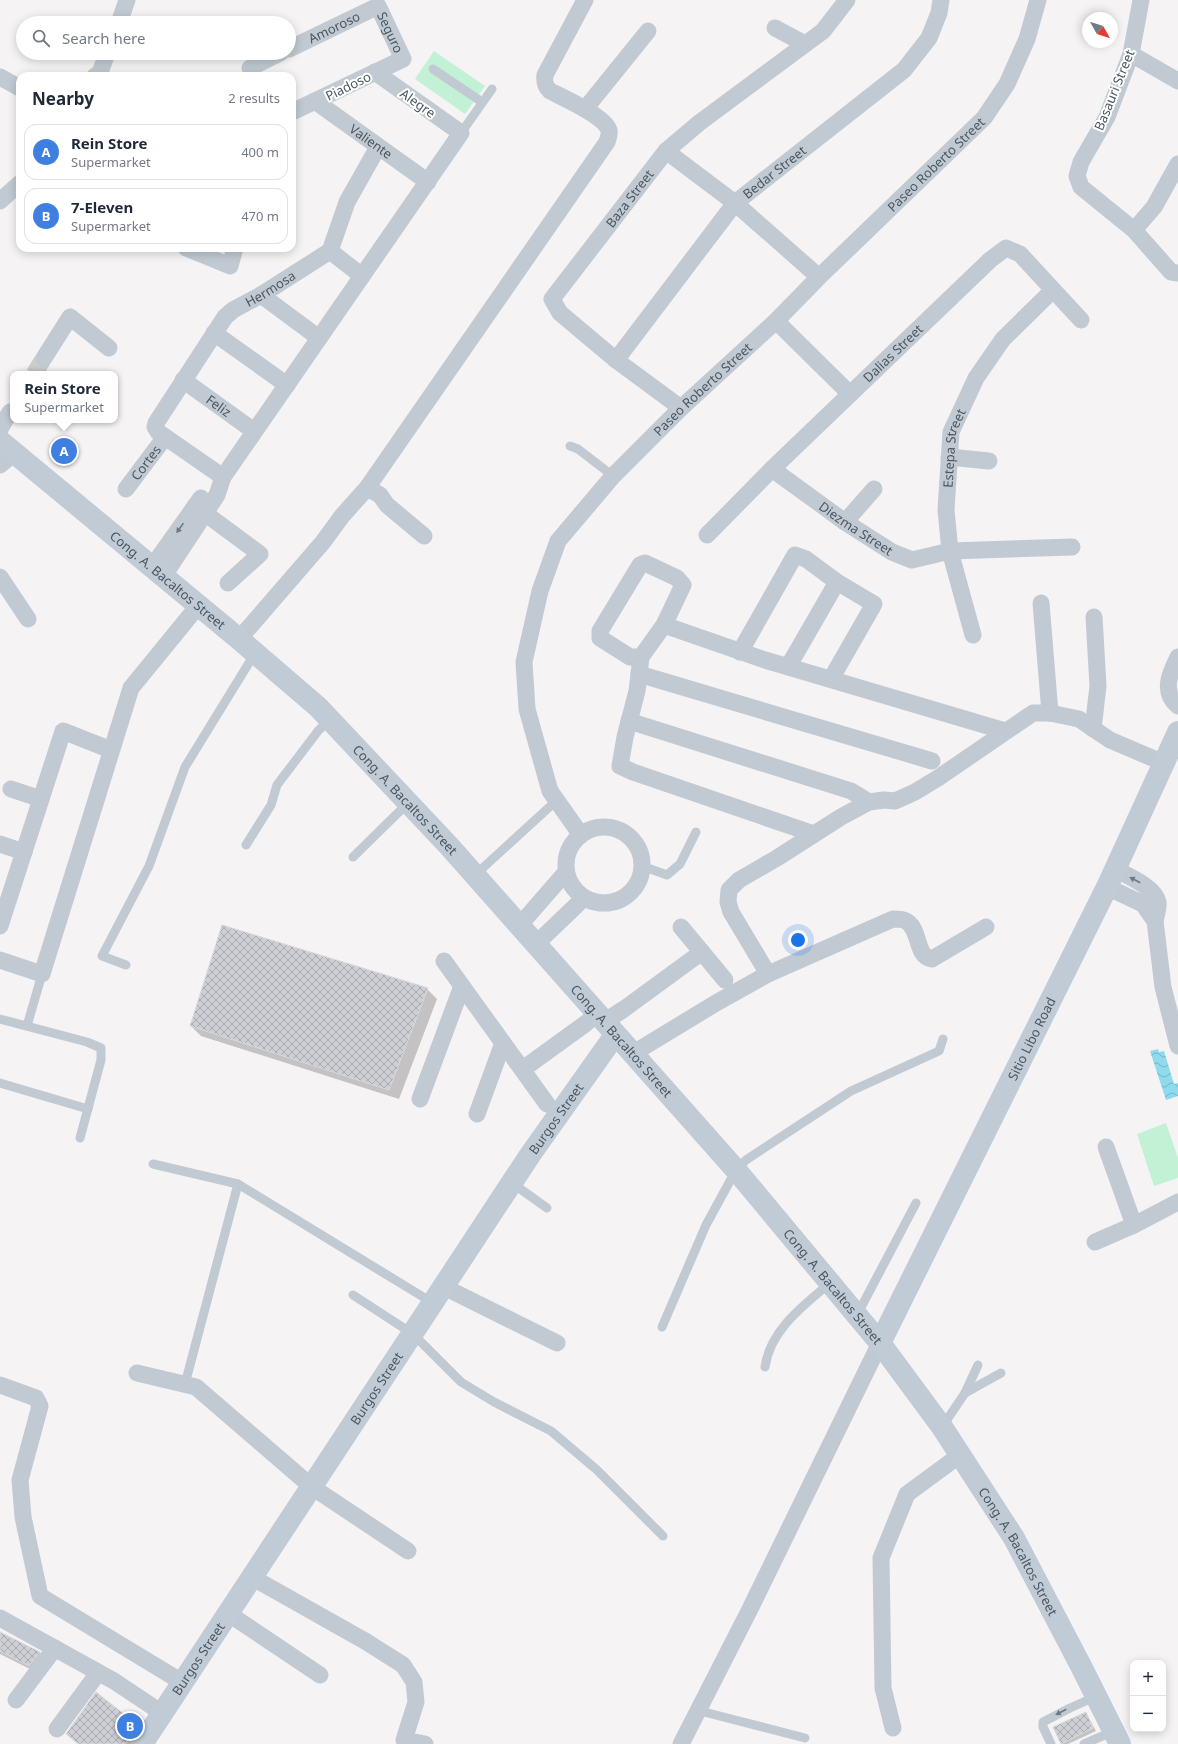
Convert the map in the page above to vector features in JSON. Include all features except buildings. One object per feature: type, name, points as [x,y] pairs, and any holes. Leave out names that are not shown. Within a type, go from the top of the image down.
[{"type":"street","points":[[121,16],[127,0]]},
{"type":"street","points":[[247,646],[342,516],[367,488],[607,142],[609,135],[608,129],[604,124],[586,109],[550,91],[546,87],[544,80],[545,75],[585,0]]},
{"type":"street","name":"Baza Street","points":[[681,408],[616,360],[560,313],[552,299],[666,151],[699,123],[823,31],[847,0]]},
{"type":"street","name":"Bedar Street","points":[[616,360],[735,203],[904,70],[929,38],[939,13],[941,0]]},
{"type":"street","name":"Paseo Roberto Street","points":[[581,835],[550,792],[527,709],[524,662],[540,590],[558,541],[612,476],[681,408],[776,321],[819,277],[984,118],[1007,84],[1027,39],[1038,0]]},
{"type":"street","name":"Basauri Street","points":[[1134,230],[1081,187],[1077,176],[1081,162],[1107,117],[1131,54],[1141,0]]},
{"type":"street","name":"Amoroso","points":[[296,46],[378,6]]},
{"type":"street","name":"Seguro","points":[[378,6],[403,59]]},
{"type":"street","points":[[775,28],[805,44]]},
{"type":"street","points":[[586,109],[648,31]]},
{"type":"street","points":[[1131,54],[1178,81]]},
{"type":"street","name":"Piadoso","points":[[296,110],[403,59]]},
{"type":"street","points":[[100,72],[105,60]]},
{"type":"street","points":[[252,72],[270,60]]},
{"type":"street","name":"Alegre","points":[[375,72],[461,133]]},
{"type":"street","points":[[0,77],[16,86]]},
{"type":"street","name":"Valiente","points":[[315,102],[428,182]]},
{"type":"street","points":[[158,572],[200,510],[216,495],[223,477],[254,431],[461,133]]},
{"type":"street","points":[[362,276],[330,251],[347,202],[378,147]]},
{"type":"street","points":[[666,151],[735,203],[819,277]]},
{"type":"street","points":[[1178,164],[1154,207],[1134,230],[1171,272],[1178,273]]},
{"type":"street","points":[[0,201],[16,187]]},
{"type":"street","name":"Dalias Street","points":[[707,535],[772,469],[850,394],[990,260],[1006,248],[1020,254],[1081,320]]},
{"type":"street","name":"Hermosa","points":[[160,432],[183,380],[225,317],[233,310],[261,295],[330,251]]},
{"type":"street","points":[[196,252],[230,266],[234,252]]},
{"type":"street","name":"Estepa Street","points":[[973,635],[950,551],[946,510],[951,432],[976,378],[1003,339],[1053,290]]},
{"type":"street","points":[[261,295],[319,338]]},
{"type":"street","points":[[44,358],[70,316],[109,348]]},
{"type":"street","points":[[776,321],[850,394]]},
{"type":"street","points":[[214,333],[287,385]]},
{"type":"street","name":"Feliz","points":[[183,380],[254,431]]},
{"type":"street","points":[[0,429],[10,412]]},
{"type":"street","points":[[160,432],[223,477]]},
{"type":"street","name":"Cortes","points":[[126,489],[160,432]]},
{"type":"street","name":"Cong. A. Bacaltos Street","points":[[5,453],[158,572],[318,707],[409,802],[475,875],[736,1170],[880,1343],[942,1427],[1014,1538],[1097,1696],[1117,1738]]},
{"type":"street","points":[[949,457],[989,461]]},
{"type":"street","name":"Diezma Street","points":[[772,469],[845,522],[892,552],[912,560],[950,551]]},
{"type":"street","points":[[367,488],[380,495],[391,509],[424,536]]},
{"type":"street","points":[[845,522],[874,489]]},
{"type":"street","points":[[200,510],[260,554],[228,583]]},
{"type":"street","points":[[950,551],[1072,547]]},
{"type":"street","points":[[740,652],[795,555],[806,559],[837,582],[874,604],[831,679]]},
{"type":"street","points":[[641,657],[630,658],[600,638],[600,631],[640,565],[645,563],[677,578],[683,585],[664,625],[641,657],[637,691],[620,766],[633,772],[814,834]]},
{"type":"street","points":[[0,577],[28,619]]},
{"type":"street","points":[[788,667],[837,582]]},
{"type":"street","points":[[1041,603],[1050,713]]},
{"type":"street","points":[[0,960],[42,974],[131,688],[198,606]]},
{"type":"street","points":[[1094,617],[1098,686],[1094,729]]},
{"type":"street","points":[[664,625],[788,667],[1005,731]]},
{"type":"street","points":[[1178,657],[1168,683],[1168,692],[1172,701],[1178,706]]},
{"type":"street","points":[[639,674],[932,761]]},
{"type":"street","points":[[768,974],[731,912],[728,902],[729,890],[739,880],[777,858],[841,817],[869,802],[884,800],[895,801],[914,792],[938,778],[1033,713],[1050,713],[1079,720],[1110,740],[1172,750]]},
{"type":"street","points":[[629,721],[851,791],[869,802]]},
{"type":"street","points":[[0,926],[4,903],[24,852],[63,731],[112,750]]},
{"type":"street","name":"Sitio Libo Road","points":[[880,1343],[1113,874],[1172,750]]},
{"type":"street","points":[[11,789],[41,798]]},
{"type":"street","points":[[608,827],[621,831],[632,840],[640,852],[642,866],[640,877],[635,887],[627,895],[617,901],[600,903],[584,898],[572,887],[566,872],[566,858],[572,845],[581,835],[594,829],[608,827]]},
{"type":"street","points":[[0,844],[24,852]]},
{"type":"street","points":[[520,926],[566,872]]},
{"type":"street","points":[[1113,874],[1143,904],[1155,921],[1171,985],[1178,1044]]},
{"type":"street","points":[[536,944],[584,898]]},
{"type":"street","points":[[632,1054],[709,1007],[768,974],[893,919],[905,920],[914,928],[923,954],[927,958],[932,959],[986,927]]},
{"type":"street","points":[[681,927],[725,980]]},
{"type":"street","points":[[523,1069],[585,1024],[606,1023],[702,952]]},
{"type":"street","points":[[444,961],[547,1104]]},
{"type":"street","points":[[420,1099],[462,986]]},
{"type":"street","name":"Burgos Street","points":[[142,1744],[182,1682],[253,1578],[512,1183],[606,1023]]},
{"type":"street","points":[[477,1114],[503,1043]]},
{"type":"street","points":[[1106,1147],[1134,1225]]},
{"type":"street","points":[[1095,1242],[1134,1225],[1178,1202]]},
{"type":"street","points":[[439,1295],[557,1343]]},
{"type":"street","points":[[681,1744],[700,1711],[880,1343]]},
{"type":"street","points":[[137,1373],[196,1387],[312,1487],[408,1551]]},
{"type":"street","points":[[0,1385],[36,1398],[40,1406],[20,1480],[23,1517],[40,1596],[182,1682]]},
{"type":"street","points":[[893,1728],[883,1688],[881,1558],[907,1494],[960,1455]]},
{"type":"street","points":[[253,1578],[365,1641],[403,1665],[414,1682],[416,1702],[404,1740],[425,1744]]},
{"type":"street","points":[[229,1614],[320,1675]]},
{"type":"street","points":[[0,1618],[98,1673],[162,1713]]},
{"type":"street","points":[[16,1700],[55,1648]]},
{"type":"street","points":[[57,1729],[98,1673]]},
{"type":"lane","points":[[434,69],[482,102]]},
{"type":"lane","points":[[461,133],[492,89]]},
{"type":"lane","points":[[570,446],[578,449],[612,476]]},
{"type":"lane","points":[[126,965],[102,956],[149,866],[186,767],[247,646]]},
{"type":"lane","points":[[246,845],[271,805],[277,785],[318,731],[330,719]]},
{"type":"lane","points":[[475,875],[556,801]]},
{"type":"lane","points":[[353,857],[409,802]]},
{"type":"lane","points":[[642,866],[667,875],[680,864],[696,832]]},
{"type":"lane","points":[[27,1026],[42,974]]},
{"type":"lane","points":[[0,1019],[87,1042],[100,1048],[101,1060],[80,1138]]},
{"type":"lane","points":[[662,1327],[706,1225],[736,1170],[746,1160],[851,1091],[939,1051],[943,1038]]},
{"type":"lane","points":[[0,1083],[88,1109]]},
{"type":"lane","points":[[153,1164],[238,1184],[439,1295]]},
{"type":"lane","points":[[512,1183],[547,1208]]},
{"type":"lane","points":[[186,1384],[238,1184]]},
{"type":"lane","points":[[856,1315],[916,1203]]},
{"type":"lane","points":[[765,1367],[766,1356],[777,1335],[802,1306],[830,1283]]},
{"type":"lane","points":[[353,1295],[413,1334],[461,1382],[494,1402],[551,1432],[597,1470],[662,1536]]},
{"type":"lane","points":[[942,1427],[965,1393],[978,1365]]},
{"type":"lane","points":[[965,1393],[1001,1373]]},
{"type":"lane","points":[[1050,1744],[1043,1727],[1043,1722],[1097,1696]]},
{"type":"lane","points":[[700,1711],[805,1738]]},
{"type":"lane","points":[[1084,1744],[1117,1738]]},
{"type":"green space","points":[[434,51],[485,86],[465,114],[415,79]]},
{"type":"green space","points":[[1166,1123],[1178,1158],[1178,1178],[1154,1186],[1137,1134]]},
{"type":"water","points":[[1158,1049],[1159,1052],[1164,1051],[1174,1084],[1178,1083],[1178,1096],[1166,1100],[1150,1051]]},
{"type":"tunnel","points":[[36,371],[44,358]]},
{"type":"place","name":"Rein Store","points":[[64,451]]},
{"type":"place","name":"7-Eleven","points":[[130,1726]]}]
